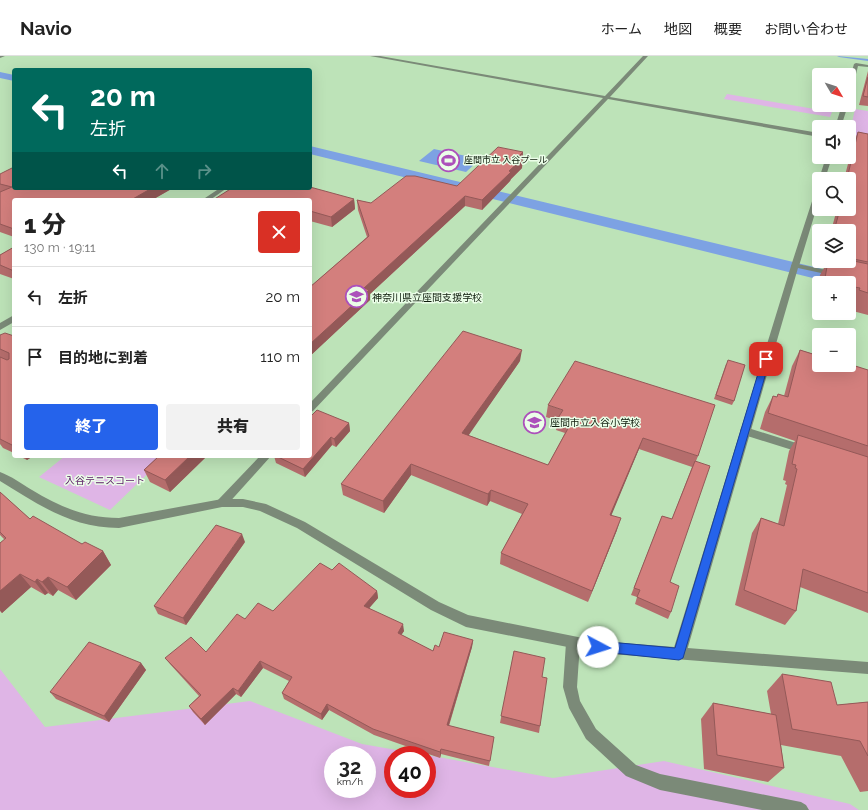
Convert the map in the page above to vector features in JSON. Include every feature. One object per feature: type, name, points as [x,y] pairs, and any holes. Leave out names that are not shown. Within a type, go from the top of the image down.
[{"type":"street","points":[[372,56],[812,134]]},
{"type":"street","points":[[312,407],[646,56]]},
{"type":"street","points":[[855,68],[856,64],[868,66]]},
{"type":"street","points":[[856,141],[868,144]]},
{"type":"street","points":[[208,198],[221,190]]},
{"type":"street","points":[[679,654],[812,211]]},
{"type":"street","points":[[794,268],[840,276]]},
{"type":"street","points":[[0,327],[12,319]]},
{"type":"street","points":[[745,431],[818,454]]},
{"type":"street","points":[[222,503],[264,458]]},
{"type":"street","points":[[0,476],[66,515],[102,525],[222,503],[243,503],[262,507],[282,515],[450,615],[466,622],[574,643],[679,654],[868,668]]},
{"type":"street","points":[[574,643],[570,687],[574,703],[591,734],[606,750],[631,770],[660,782],[801,810]]},
{"type":"green space","points":[[727,94],[812,109],[812,112],[832,112],[830,117],[724,99]]},
{"type":"green space","points":[[856,109],[868,111],[868,140],[856,137],[856,120],[853,120]]},
{"type":"green space","name":"入谷テニスコート","points":[[63,458],[164,458],[110,510],[39,477]]},
{"type":"green space","points":[[0,669],[45,727],[250,701],[362,744],[373,746],[324,746],[324,798],[376,798],[376,746],[384,748],[384,798],[436,798],[436,757],[553,778],[664,761],[850,804],[859,810],[0,810]]},
{"type":"water","name":"座間市立 入谷プール","points":[[434,149],[480,159],[466,172],[419,161]]},
{"type":"building","points":[[868,77],[868,97],[863,96]]},
{"type":"building","points":[[858,132],[868,134],[868,262],[856,259],[856,224],[836,224],[838,216],[856,216],[856,172],[849,172],[851,164],[856,164],[856,141]]},
{"type":"building","points":[[498,147],[523,152],[518,157],[522,159],[509,171],[511,172],[482,200],[465,196],[364,288],[369,290],[312,342],[312,285],[369,236],[357,200],[371,203],[406,176],[415,176],[457,186]]},
{"type":"building","points":[[12,168],[12,187],[0,184],[0,174]]},
{"type":"building","points":[[12,187],[12,190],[148,190],[134,198],[12,198],[12,228],[0,224],[0,192]]},
{"type":"building","points":[[312,188],[354,199],[331,217],[312,212],[312,198],[216,198],[229,190],[312,190]]},
{"type":"building","points":[[12,248],[12,270],[0,265],[0,255]]},
{"type":"building","points":[[856,261],[868,264],[868,293],[856,287],[856,276],[825,276],[827,268],[856,268]]},
{"type":"building","points":[[463,331],[522,350],[462,433],[548,465],[571,423],[558,418],[563,410],[548,405],[575,361],[715,405],[698,456],[643,438],[610,515],[621,518],[592,591],[501,553],[528,504],[491,490],[488,494],[411,464],[383,501],[341,484]]},
{"type":"building","points":[[5,333],[12,335],[12,445],[0,439],[0,357],[7,360],[9,359],[9,353],[0,349],[0,335]]},
{"type":"building","points":[[800,350],[812,354],[812,372],[856,372],[856,366],[868,370],[868,446],[768,413],[773,396],[777,397],[778,394],[788,397]]},
{"type":"building","points":[[728,360],[745,365],[734,401],[716,395]]},
{"type":"building","points":[[317,410],[349,423],[334,439],[331,437],[303,469],[280,458],[312,458],[312,415]]},
{"type":"building","points":[[798,435],[868,457],[868,593],[803,569],[796,611],[744,590],[761,518],[784,526],[797,469],[795,468],[796,465],[792,464]]},
{"type":"building","points":[[157,458],[188,458],[165,480],[144,470]]},
{"type":"building","points":[[695,461],[710,466],[670,582],[679,586],[671,612],[637,597],[640,590],[634,588],[662,516],[672,519]]},
{"type":"building","points":[[0,492],[30,519],[33,516],[82,544],[85,542],[103,551],[67,587],[48,577],[42,582],[37,579],[35,582],[20,574],[0,591],[0,543],[6,538],[0,532]]},
{"type":"building","points":[[216,525],[242,534],[183,618],[154,606]]},
{"type":"building","points":[[320,563],[332,570],[339,563],[377,591],[364,606],[403,624],[398,633],[433,651],[435,645],[439,647],[444,632],[473,640],[447,725],[494,737],[490,761],[441,749],[440,752],[436,751],[436,746],[423,746],[373,729],[327,704],[321,714],[282,693],[292,677],[260,661],[238,691],[233,688],[201,719],[189,706],[201,695],[165,658],[191,637],[206,652],[237,614],[245,619],[258,603],[273,611]]},
{"type":"building","points":[[89,642],[141,663],[104,716],[50,692]]},
{"type":"building","points":[[514,651],[545,658],[542,677],[547,678],[540,726],[501,716]]},
{"type":"building","points":[[782,674],[831,682],[837,705],[868,702],[868,756],[860,741],[792,729]]},
{"type":"building","points":[[713,703],[776,715],[784,768],[717,755]]},
{"type":"waterway","points":[[839,56],[868,60]]},
{"type":"waterway","points":[[0,75],[12,78]]},
{"type":"waterway","points":[[312,150],[868,286]]},
{"type":"place","name":"座間市立 入谷プール","points":[[449,160]]},
{"type":"place","name":"神奈川県立座間支援学校","points":[[357,297]]},
{"type":"place","name":"座間市立入谷小学校","points":[[535,422]]},
{"type":"route","points":[[598,647],[679,654],[766,359]]}]
